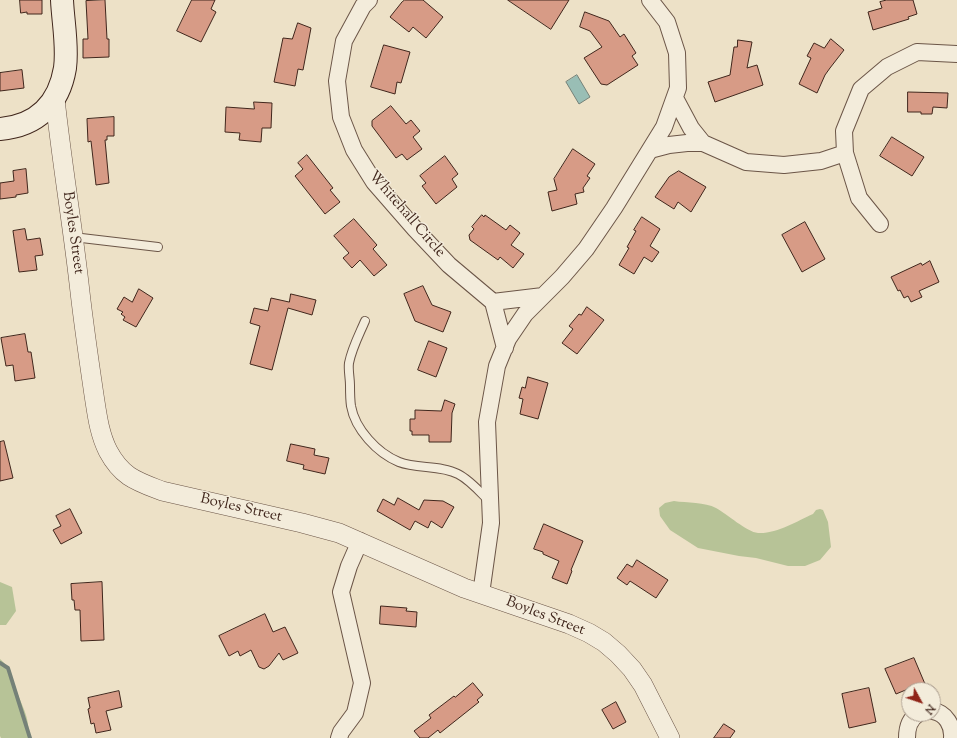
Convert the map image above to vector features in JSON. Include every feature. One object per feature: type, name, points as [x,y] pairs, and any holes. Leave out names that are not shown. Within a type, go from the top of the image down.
[{"type":"main road","points":[[0,130],[14,128],[29,122],[38,116],[55,99],[65,67],[62,0]]},
{"type":"street","name":"Whitehall Circle","points":[[369,0],[363,6],[344,41],[337,81],[341,117],[349,137],[358,156],[374,182],[383,193],[448,265],[492,302]]},
{"type":"street","points":[[482,594],[492,523],[487,422],[498,366],[508,339],[525,314],[562,277],[586,249],[614,208],[664,127],[678,88],[677,53],[667,22],[650,0]]},
{"type":"street","points":[[880,224],[859,198],[845,153],[844,131],[861,89],[887,67],[917,52],[957,54]]},
{"type":"street","points":[[675,98],[691,128],[704,143]]},
{"type":"street","name":"Boyles Street","points":[[55,99],[88,360],[98,424],[108,451],[117,465],[127,476],[141,484],[162,491],[339,533],[457,585],[570,624],[604,642],[632,669],[643,686],[670,738]]},
{"type":"street","points":[[650,150],[669,145],[704,143],[746,162],[784,165],[821,161],[845,153]]},
{"type":"street","points":[[505,348],[492,302],[543,296]]},
{"type":"street","points":[[339,738],[341,732],[355,713],[362,682],[342,592],[349,566],[360,541]]},
{"type":"street","points":[[941,714],[949,721],[952,728],[952,738]]},
{"type":"street","points":[[907,738],[907,730],[911,722]]},
{"type":"lane","points":[[72,237],[158,247]]},
{"type":"lane","points":[[365,321],[355,343],[349,365],[351,407],[357,423],[366,437],[398,461],[412,466],[447,470],[458,473],[490,502]]},
{"type":"green space","points":[[674,501],[712,506],[748,530],[758,533],[765,533],[780,529],[813,514],[816,510],[820,509],[823,510],[828,522],[831,547],[820,560],[805,566],[788,566],[756,558],[698,548],[670,530],[660,516],[659,508],[665,503]]},
{"type":"green space","points":[[0,582],[12,587],[16,611],[6,625],[0,625]]},
{"type":"green space","points":[[0,659],[7,667],[13,678],[26,714],[29,738],[1,738],[0,736]]},
{"type":"water","points":[[577,75],[590,97],[579,104],[566,82]]},
{"type":"building","points":[[20,0],[42,0],[42,14],[27,14],[27,12],[21,13]]},
{"type":"building","points":[[105,0],[107,39],[109,39],[109,57],[83,58],[83,39],[88,39],[86,1]]},
{"type":"building","points":[[192,0],[215,0],[211,9],[216,12],[201,42],[177,31]]},
{"type":"building","points":[[405,0],[423,0],[443,17],[426,38],[413,27],[409,32],[390,17]]},
{"type":"building","points":[[508,0],[569,0],[551,29]]},
{"type":"building","points":[[887,0],[913,0],[917,14],[908,17],[909,19],[873,30],[868,12],[882,8],[880,2]]},
{"type":"building","points":[[585,12],[609,21],[620,37],[624,34],[636,53],[632,56],[638,65],[607,85],[601,84],[584,58],[602,47],[590,31],[580,27]]},
{"type":"building","points":[[298,23],[311,28],[303,70],[298,69],[295,86],[274,82],[283,38],[292,39]]},
{"type":"building","points":[[831,39],[844,50],[825,75],[817,93],[799,84],[811,58],[807,56],[814,43],[824,48]]},
{"type":"building","points":[[738,40],[752,42],[747,68],[757,65],[763,85],[715,102],[708,82],[730,75],[734,47],[737,47]]},
{"type":"building","points":[[384,45],[410,52],[401,83],[397,82],[395,94],[371,87]]},
{"type":"building","points":[[22,70],[24,88],[0,91],[0,73]]},
{"type":"building","points":[[908,92],[948,93],[947,108],[933,107],[932,114],[908,112]]},
{"type":"building","points":[[254,102],[272,103],[271,128],[262,128],[261,142],[239,140],[240,133],[225,132],[226,107],[254,109]]},
{"type":"building","points":[[391,106],[406,124],[411,120],[420,131],[413,137],[422,149],[407,160],[402,154],[396,158],[372,126],[372,121]]},
{"type":"building","points":[[114,117],[114,136],[107,136],[107,140],[105,140],[109,183],[96,185],[91,141],[88,142],[87,119]]},
{"type":"building","points":[[892,137],[924,157],[912,176],[880,156]]},
{"type":"building","points":[[573,149],[595,164],[587,176],[590,178],[583,188],[584,192],[575,194],[577,204],[552,211],[548,192],[557,190],[554,179]]},
{"type":"building","points":[[307,155],[333,188],[330,190],[340,202],[325,214],[295,176],[303,169],[298,163]]},
{"type":"building","points":[[445,156],[458,174],[452,179],[457,187],[436,204],[422,186],[426,183],[420,176]]},
{"type":"building","points":[[26,169],[28,193],[16,195],[16,197],[0,199],[0,183],[14,181],[13,171]]},
{"type":"building","points":[[679,171],[706,187],[691,212],[678,202],[674,209],[655,197],[669,177]]},
{"type":"building","points":[[482,215],[484,217],[485,215],[506,230],[510,225],[520,233],[511,245],[524,254],[513,268],[500,257],[498,260],[470,240],[469,235],[474,229],[472,227]]},
{"type":"building","points":[[642,217],[660,229],[650,246],[659,252],[652,262],[644,257],[634,274],[619,265],[629,248],[627,247],[636,231],[634,230]]},
{"type":"building","points":[[354,219],[377,245],[373,249],[387,265],[374,276],[360,260],[352,268],[343,258],[349,253],[334,236]]},
{"type":"building","points":[[805,222],[825,259],[802,272],[782,235]]},
{"type":"building","points":[[25,229],[27,240],[40,238],[43,255],[35,256],[37,270],[19,272],[13,231]]},
{"type":"building","points":[[930,261],[939,282],[919,291],[922,297],[911,302],[908,296],[904,298],[900,290],[898,291],[891,277],[921,263],[922,265]]},
{"type":"building","points":[[423,286],[432,305],[451,312],[443,332],[415,321],[404,294]]},
{"type":"building","points":[[139,289],[153,298],[136,327],[123,320],[125,317],[121,314],[123,312],[117,309],[124,297],[132,302]]},
{"type":"building","points":[[291,294],[316,300],[312,315],[288,308],[272,370],[250,364],[260,326],[250,323],[254,308],[268,311],[271,298],[289,302]]},
{"type":"building","points":[[587,307],[604,320],[577,354],[562,343],[573,329],[569,326]]},
{"type":"building","points":[[25,334],[28,352],[31,352],[35,378],[15,381],[13,365],[6,366],[1,338]]},
{"type":"building","points":[[429,341],[447,348],[436,377],[418,370]]},
{"type":"building","points":[[528,377],[548,383],[538,419],[520,414],[523,399],[519,398],[522,387],[525,388]]},
{"type":"building","points":[[445,400],[455,404],[452,413],[451,442],[429,442],[429,435],[412,435],[412,431],[410,431],[410,419],[415,419],[415,410],[441,411]]},
{"type":"building","points":[[4,441],[13,478],[0,481],[0,442]]},
{"type":"building","points":[[291,444],[315,449],[314,455],[329,458],[325,474],[303,469],[304,465],[287,461]]},
{"type":"building","points":[[398,498],[419,510],[424,500],[443,501],[454,507],[442,528],[431,521],[428,528],[415,521],[410,530],[377,511],[383,499],[394,505]]},
{"type":"building","points":[[70,509],[82,533],[61,544],[53,530],[61,526],[56,516]]},
{"type":"building","points":[[544,524],[583,541],[567,584],[552,578],[559,561],[534,549]]},
{"type":"building","points":[[637,560],[668,580],[656,598],[630,581],[627,585],[617,578],[627,564],[632,567]]},
{"type":"building","points":[[102,582],[104,640],[81,641],[80,610],[75,610],[74,600],[72,600],[71,584]]},
{"type":"building","points":[[381,606],[407,608],[406,611],[417,612],[416,627],[380,624]]},
{"type":"building","points":[[265,614],[273,632],[285,627],[298,653],[283,660],[279,653],[269,666],[264,669],[259,667],[251,650],[240,656],[238,651],[229,656],[219,636]]},
{"type":"building","points":[[914,658],[924,682],[901,682],[901,692],[896,694],[885,669]]},
{"type":"building","points":[[473,683],[483,695],[477,700],[479,702],[440,733],[438,730],[428,738],[420,738],[414,731],[431,718],[429,715]]},
{"type":"building","points":[[869,688],[876,722],[849,728],[842,694]]},
{"type":"building","points":[[119,691],[122,707],[106,711],[111,730],[96,733],[94,723],[91,724],[88,709],[90,708],[88,698]]},
{"type":"building","points":[[616,702],[626,722],[613,729],[602,710]]},
{"type":"building","points":[[724,724],[735,731],[730,738],[714,738]]},
{"type":"waterway","points":[[0,663],[8,668],[30,738]]}]
